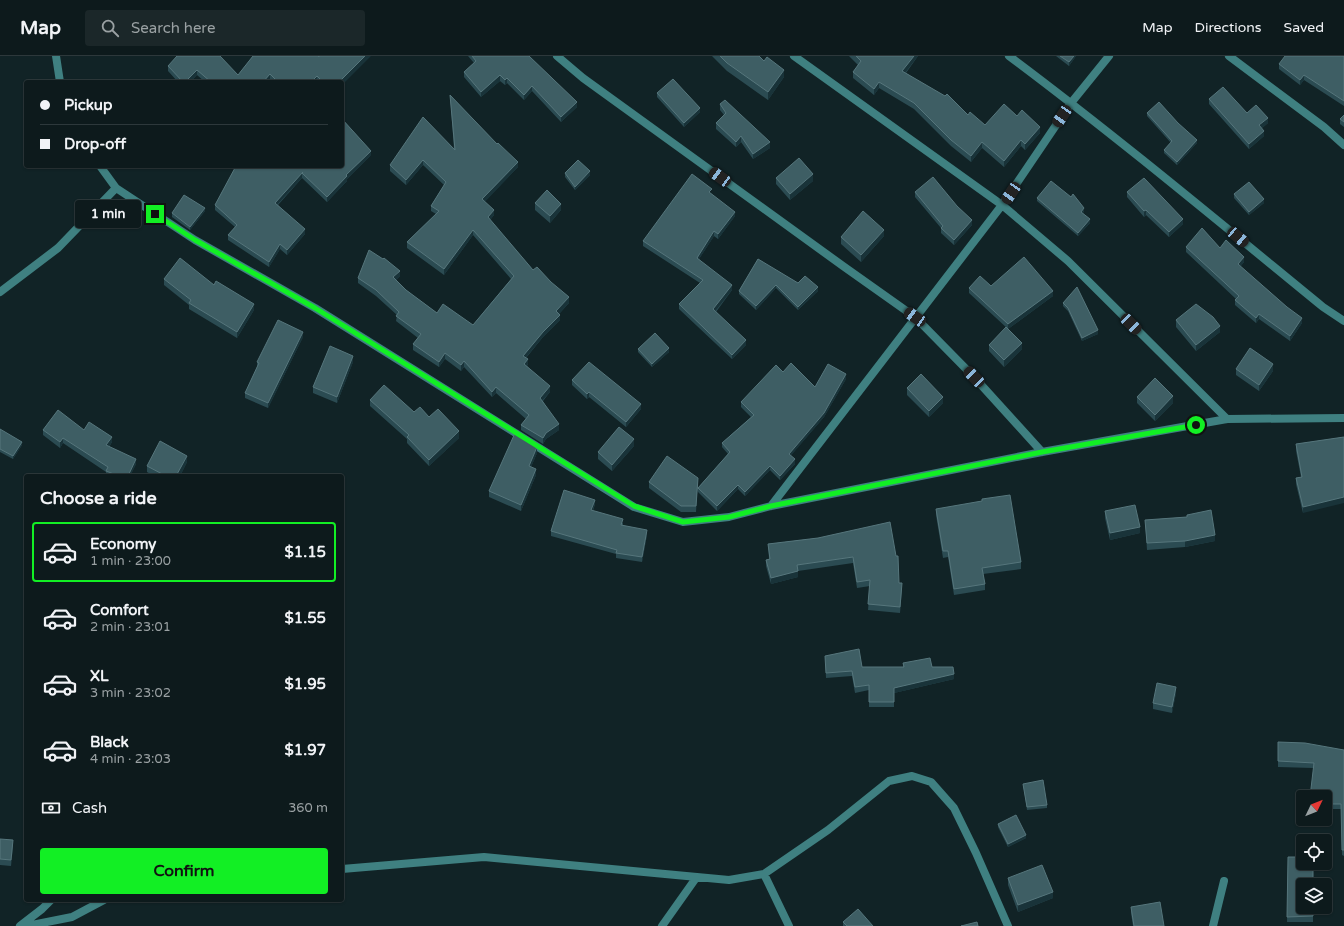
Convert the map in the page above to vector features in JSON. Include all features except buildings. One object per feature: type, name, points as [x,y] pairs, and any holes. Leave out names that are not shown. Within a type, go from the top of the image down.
[{"type":"street","points":[[56,56],[60,80]]},
{"type":"street","points":[[557,56],[590,83],[915,317],[974,377],[1042,452]]},
{"type":"street","points":[[794,56],[1002,206],[1068,261],[1227,419]]},
{"type":"street","points":[[1009,56],[1140,158],[1322,307],[1344,321]]},
{"type":"street","points":[[771,506],[915,317],[1002,206],[1071,103],[1109,56]]},
{"type":"street","points":[[1229,56],[1324,127],[1344,145]]},
{"type":"street","points":[[101,168],[116,188],[195,240],[315,308],[634,506],[683,522],[729,517],[771,506],[1042,452],[1227,419],[1344,418]]},
{"type":"street","points":[[0,292],[58,248],[116,188]]},
{"type":"street","points":[[344,869],[484,856],[696,878],[729,880],[764,874],[828,830],[889,781],[912,776],[931,782],[954,808],[976,853],[1008,926]]},
{"type":"street","points":[[764,874],[789,926]]},
{"type":"street","points":[[662,926],[696,878]]},
{"type":"street","points":[[1213,926],[1224,881]]},
{"type":"street","points":[[20,926],[49,902]]},
{"type":"street","points":[[27,926],[72,917],[100,902]]},
{"type":"route","points":[[155,214],[195,240],[315,308],[634,506],[683,522],[729,517],[771,506],[1042,452],[1196,425]]}]
